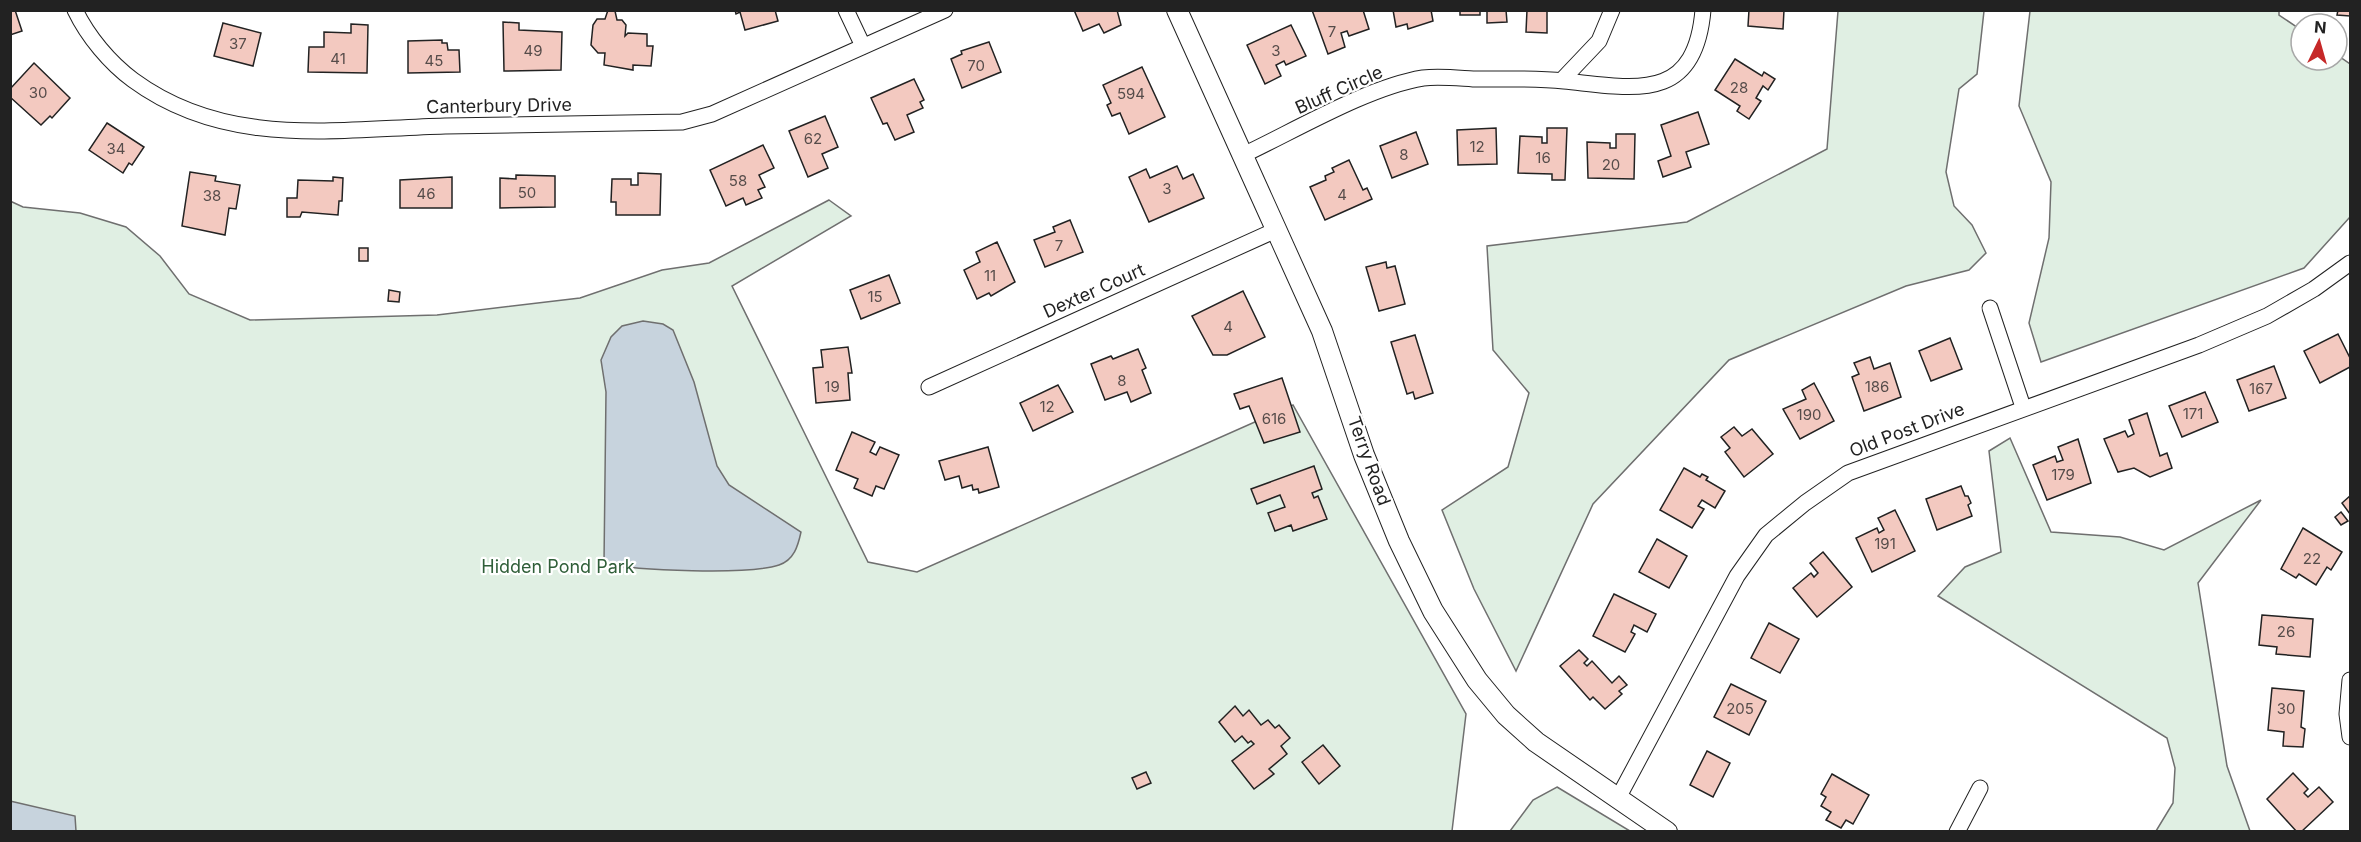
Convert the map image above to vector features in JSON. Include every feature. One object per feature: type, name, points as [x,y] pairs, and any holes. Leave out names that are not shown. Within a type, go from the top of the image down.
[{"type":"street","name":"Canterbury Drive","points":[[75,10],[100,48],[122,71],[147,90],[180,109],[216,121],[258,129],[347,130],[682,122],[712,114],[945,10]]},
{"type":"street","points":[[846,10],[863,46]]},
{"type":"street","name":"Terry Road","points":[[1177,10],[1322,331],[1342,383],[1364,455],[1399,540],[1433,611],[1477,680],[1506,715],[1536,742],[1617,800],[1667,831]]},
{"type":"street","points":[[1562,80],[1599,40],[1612,10]]},
{"type":"street","name":"Bluff Circle","points":[[1243,154],[1380,90],[1424,78],[1562,80],[1618,88],[1653,86],[1671,78],[1695,51],[1701,32],[1703,10]]},
{"type":"street","name":"Dexter Court","points":[[929,387],[1276,230]]},
{"type":"street","name":"Old Post Drive","points":[[1617,800],[1737,576],[1766,535],[1805,503],[1848,473],[2023,407],[2199,345],[2267,316],[2314,289],[2350,263]]},
{"type":"street","points":[[1990,308],[2023,407]]},
{"type":"street","points":[[2350,680],[2347,714],[2350,737]]},
{"type":"street","points":[[1957,831],[1980,788]]},
{"type":"green space","points":[[1838,11],[1984,11],[1977,74],[1959,89],[1946,172],[1954,206],[1972,225],[1986,253],[1969,270],[1906,286],[1729,360],[1593,504],[1516,671],[1474,589],[1442,510],[1508,467],[1529,393],[1493,350],[1487,246],[1687,222],[1827,149]]},
{"type":"green space","points":[[2030,11],[2279,11],[2279,15],[2289,22],[2289,72],[2349,72],[2350,64],[2350,217],[2304,268],[2041,362],[2029,323],[2049,238],[2051,182],[2019,106]]},
{"type":"green space","name":"Hidden Pond Park","points":[[829,200],[851,216],[732,286],[868,562],[917,572],[1293,405],[1466,714],[1452,831],[11,831],[10,201],[23,207],[80,213],[126,227],[160,256],[189,294],[250,320],[437,315],[580,298],[662,270],[709,263]]},
{"type":"green space","points":[[2010,438],[2051,532],[2120,537],[2164,550],[2261,500],[2198,583],[2227,766],[2250,831],[2156,831],[2173,803],[2175,768],[2167,738],[1938,596],[1965,567],[2001,552],[1989,451]]},
{"type":"green space","points":[[1557,787],[1630,831],[1510,831],[1533,800]]},
{"type":"shaded area","points":[[643,321],[663,324],[673,330],[694,382],[717,466],[729,485],[801,532],[794,552],[784,563],[744,570],[692,571],[604,563],[606,392],[601,360],[611,337],[622,326]]},
{"type":"shaded area","points":[[10,801],[75,816],[76,831],[11,831]]},
{"type":"building","points":[[10,10],[15,10],[22,31],[10,35]]},
{"type":"building","points":[[608,10],[615,11],[617,20],[622,20],[626,25],[625,36],[628,33],[647,34],[647,46],[653,46],[651,66],[633,65],[633,70],[604,65],[605,53],[598,53],[591,45],[593,25],[597,19],[605,19]]},
{"type":"building","points":[[735,10],[775,10],[778,21],[745,30],[740,12],[736,14]]},
{"type":"building","points":[[1074,10],[1117,10],[1121,25],[1104,33],[1099,24],[1083,31]]},
{"type":"building","points":[[1312,10],[1363,10],[1369,29],[1349,36],[1347,31],[1341,33],[1345,47],[1328,54]]},
{"type":"building","points":[[1393,10],[1431,10],[1433,21],[1408,29],[1407,24],[1396,27]]},
{"type":"building","points":[[1460,10],[1480,10],[1480,15],[1460,15]]},
{"type":"building","points":[[1487,10],[1506,10],[1507,22],[1487,23]]},
{"type":"building","points":[[1527,10],[1547,10],[1547,33],[1526,32]]},
{"type":"building","points":[[1749,10],[1784,10],[1783,29],[1748,26]]},
{"type":"building","points":[[2338,10],[2350,10],[2350,16],[2349,12],[2338,12]]},
{"type":"building","points":[[503,22],[519,23],[519,30],[562,32],[561,70],[504,71]]},
{"type":"building","points":[[223,23],[261,33],[253,66],[214,56]]},
{"type":"building","points":[[351,24],[368,25],[367,73],[308,72],[309,47],[324,47],[324,32],[351,33]]},
{"type":"building","points":[[1291,25],[1306,56],[1286,65],[1284,61],[1276,65],[1281,76],[1265,84],[1247,45]]},
{"type":"building","points":[[442,40],[442,43],[447,43],[448,50],[459,50],[460,72],[408,73],[408,41]]},
{"type":"building","points":[[989,42],[1001,72],[962,88],[951,59],[962,54],[961,51]]},
{"type":"building","points":[[1735,59],[1762,76],[1764,72],[1775,79],[1768,90],[1763,86],[1756,98],[1761,101],[1749,119],[1737,111],[1740,106],[1715,90]]},
{"type":"building","points":[[34,63],[70,98],[52,118],[50,116],[41,125],[10,97],[10,89]]},
{"type":"building","points":[[1142,67],[1165,117],[1129,134],[1120,113],[1112,116],[1107,105],[1111,103],[1103,85]]},
{"type":"building","points":[[914,79],[924,100],[920,102],[923,108],[907,115],[914,132],[895,140],[887,123],[883,124],[871,98]]},
{"type":"building","points":[[1698,112],[1709,144],[1686,152],[1691,167],[1663,177],[1658,161],[1671,156],[1661,125]]},
{"type":"building","points":[[825,116],[838,147],[822,154],[828,168],[808,177],[789,131]]},
{"type":"building","points":[[107,123],[144,147],[132,165],[129,163],[123,173],[89,150]]},
{"type":"building","points":[[1496,128],[1497,164],[1458,165],[1457,130]]},
{"type":"building","points":[[1547,128],[1567,128],[1565,180],[1552,180],[1552,174],[1518,173],[1520,136],[1542,137],[1542,143],[1547,143]]},
{"type":"building","points":[[1416,132],[1428,164],[1392,178],[1380,146]]},
{"type":"building","points":[[1616,134],[1635,134],[1634,179],[1588,178],[1587,142],[1610,143],[1610,148],[1616,148]]},
{"type":"building","points":[[763,145],[774,168],[759,175],[765,187],[758,190],[762,198],[746,205],[743,198],[726,206],[710,170]]},
{"type":"building","points":[[1349,160],[1363,190],[1367,188],[1372,199],[1325,220],[1310,187],[1326,180],[1325,176],[1334,172],[1332,168]]},
{"type":"building","points":[[1177,166],[1183,179],[1193,174],[1204,198],[1149,222],[1129,177],[1146,169],[1150,178]]},
{"type":"building","points":[[190,172],[216,176],[215,181],[240,185],[236,209],[229,208],[225,235],[182,226]]},
{"type":"building","points":[[638,173],[661,174],[660,215],[616,215],[616,202],[611,202],[612,179],[631,179],[631,185],[638,185]]},
{"type":"building","points":[[516,175],[555,176],[555,207],[500,208],[500,178],[516,179]]},
{"type":"building","points":[[333,177],[343,178],[342,201],[339,201],[338,215],[302,212],[300,217],[287,217],[287,198],[297,198],[298,180],[333,181]]},
{"type":"building","points":[[452,177],[452,208],[400,208],[400,180]]},
{"type":"building","points":[[1070,220],[1083,252],[1045,267],[1034,240],[1055,232],[1053,227]]},
{"type":"building","points":[[997,242],[1015,282],[991,296],[989,293],[977,299],[964,270],[980,262],[976,252]]},
{"type":"building","points":[[359,248],[368,248],[368,261],[359,261]]},
{"type":"building","points":[[1386,262],[1387,268],[1395,266],[1405,304],[1379,311],[1366,267]]},
{"type":"building","points":[[889,275],[900,303],[861,319],[850,290]]},
{"type":"building","points":[[389,290],[400,292],[399,302],[388,301]]},
{"type":"building","points":[[1243,291],[1265,337],[1227,355],[1213,355],[1192,316]]},
{"type":"building","points":[[2338,334],[2350,358],[2350,367],[2320,383],[2304,351]]},
{"type":"building","points":[[1415,335],[1433,393],[1415,399],[1413,392],[1407,394],[1391,342]]},
{"type":"building","points":[[1950,338],[1962,369],[1931,381],[1919,351]]},
{"type":"building","points":[[848,347],[852,373],[848,373],[850,400],[816,403],[813,368],[823,367],[821,350]]},
{"type":"building","points":[[1138,349],[1146,368],[1142,370],[1151,393],[1131,402],[1127,392],[1105,400],[1091,364],[1111,356],[1113,359]]},
{"type":"building","points":[[1870,357],[1874,369],[1890,363],[1901,397],[1864,411],[1852,377],[1859,374],[1854,363]]},
{"type":"building","points":[[2274,366],[2286,398],[2249,411],[2237,380]]},
{"type":"building","points":[[1282,378],[1300,432],[1264,443],[1249,406],[1240,409],[1234,394]]},
{"type":"building","points":[[1814,383],[1834,421],[1800,439],[1783,409],[1806,399],[1802,390]]},
{"type":"building","points":[[1058,385],[1073,412],[1033,431],[1020,403]]},
{"type":"building","points":[[2205,392],[2218,422],[2182,437],[2169,406]]},
{"type":"building","points":[[2147,413],[2160,456],[2167,453],[2172,468],[2150,477],[2134,468],[2118,472],[2104,439],[2125,431],[2128,437],[2134,434],[2129,420]]},
{"type":"building","points":[[1734,427],[1742,436],[1752,429],[1773,454],[1744,477],[1725,452],[1730,448],[1721,437]]},
{"type":"building","points":[[852,432],[875,442],[870,452],[876,455],[880,447],[899,455],[884,489],[876,486],[872,496],[854,488],[858,479],[836,470]]},
{"type":"building","points":[[2078,439],[2091,483],[2047,500],[2033,465],[2055,456],[2057,462],[2063,460],[2058,447]]},
{"type":"building","points":[[988,447],[999,487],[979,493],[978,489],[973,490],[972,485],[962,488],[959,476],[945,480],[939,461]]},
{"type":"building","points":[[1314,466],[1322,489],[1312,493],[1314,498],[1318,496],[1327,519],[1293,531],[1291,525],[1275,531],[1268,513],[1285,507],[1280,495],[1257,504],[1251,489]]},
{"type":"building","points":[[1684,468],[1700,477],[1702,474],[1708,477],[1706,480],[1725,491],[1715,508],[1702,500],[1698,506],[1704,509],[1692,528],[1660,510]]},
{"type":"building","points":[[1961,486],[1971,503],[1968,505],[1972,516],[1937,530],[1926,499]]},
{"type":"building","points":[[2350,496],[2350,514],[2342,503]]},
{"type":"building","points":[[1895,510],[1915,551],[1872,572],[1856,538],[1877,528],[1879,533],[1884,530],[1878,518]]},
{"type":"building","points":[[2341,512],[2348,521],[2341,525],[2335,517]]},
{"type":"building","points":[[2303,528],[2342,552],[2331,570],[2327,567],[2316,585],[2299,574],[2296,578],[2281,569]]},
{"type":"building","points":[[1657,539],[1687,556],[1669,588],[1639,572]]},
{"type":"building","points":[[1823,552],[1852,587],[1817,617],[1793,588],[1811,573],[1814,577],[1818,573],[1810,563]]},
{"type":"building","points":[[1614,594],[1656,614],[1647,632],[1634,625],[1631,632],[1635,634],[1625,652],[1593,636]]},
{"type":"building","points":[[2262,615],[2313,619],[2310,657],[2276,654],[2277,647],[2259,645]]},
{"type":"building","points":[[1769,623],[1799,639],[1780,673],[1751,658]]},
{"type":"building","points":[[1579,650],[1588,659],[1584,663],[1587,666],[1592,661],[1612,683],[1619,676],[1627,685],[1619,691],[1622,694],[1605,709],[1593,697],[1590,700],[1560,666]]},
{"type":"building","points":[[1731,684],[1766,701],[1749,735],[1714,717]]},
{"type":"building","points":[[2272,688],[2304,691],[2301,727],[2305,729],[2303,747],[2283,746],[2284,732],[2268,730]]},
{"type":"building","points":[[1235,706],[1243,716],[1249,710],[1261,725],[1268,720],[1275,728],[1279,725],[1290,738],[1281,746],[1287,754],[1269,769],[1274,774],[1254,789],[1232,761],[1254,744],[1251,741],[1248,743],[1242,736],[1235,742],[1219,722]]},
{"type":"building","points":[[1323,745],[1340,766],[1319,784],[1302,762]]},
{"type":"building","points":[[1707,751],[1730,763],[1713,797],[1690,785]]},
{"type":"building","points":[[1146,772],[1151,783],[1137,789],[1132,778]]},
{"type":"building","points":[[2293,773],[2308,789],[2304,793],[2308,797],[2319,787],[2333,802],[2301,832],[2297,832],[2267,799]]},
{"type":"building","points":[[1832,774],[1869,795],[1853,824],[1846,820],[1841,828],[1826,820],[1831,812],[1821,806],[1826,797],[1821,794]]}]
